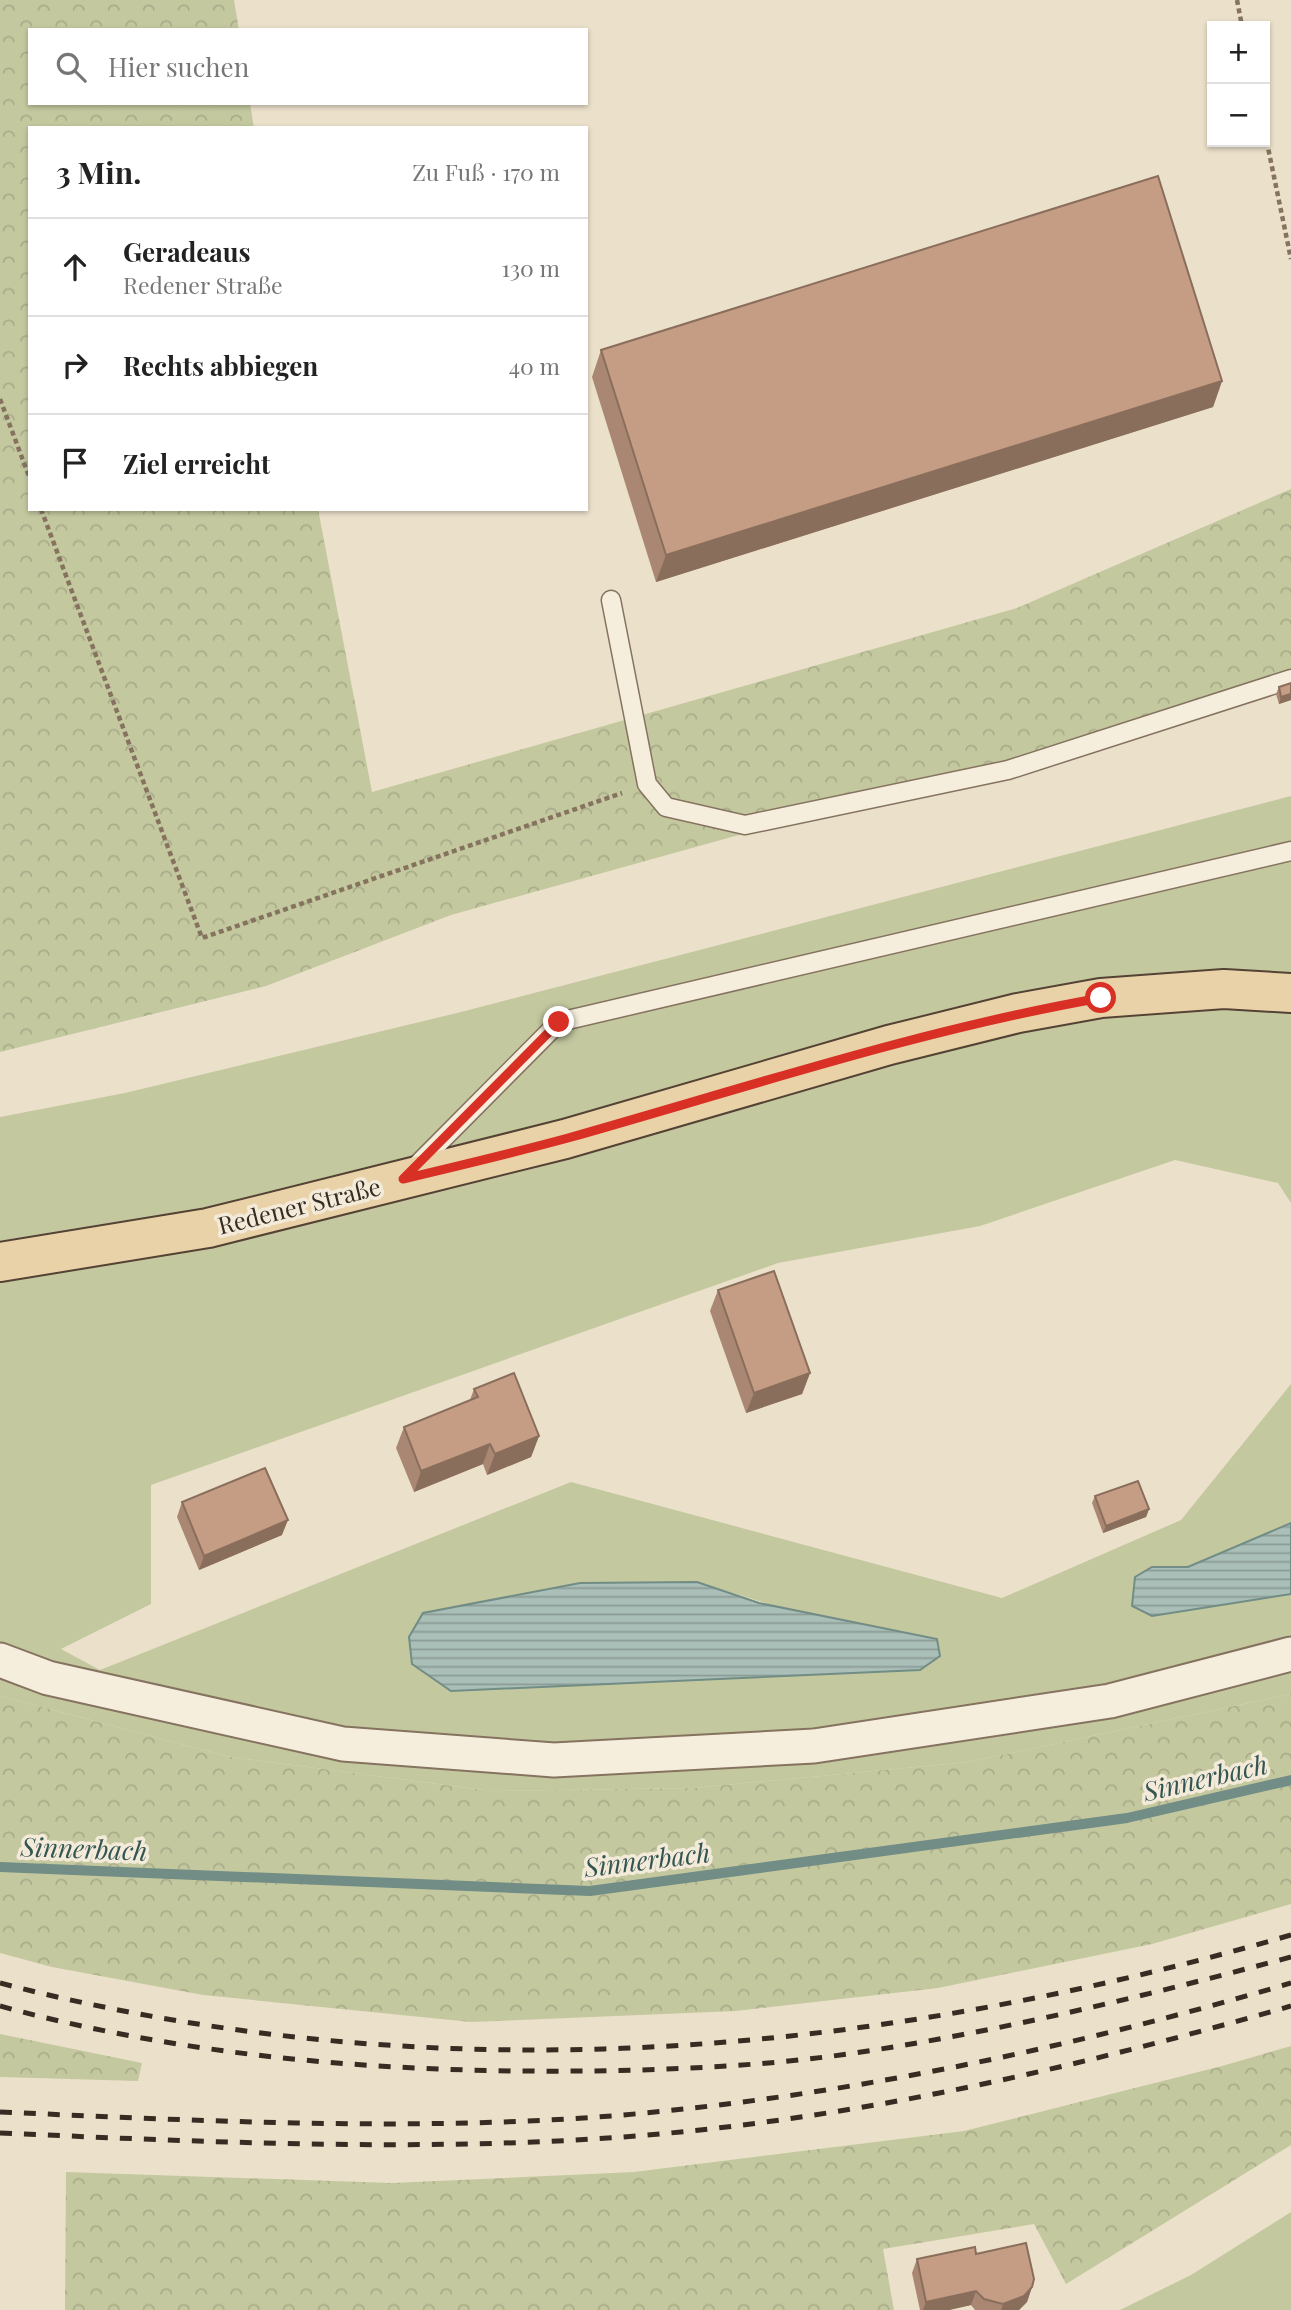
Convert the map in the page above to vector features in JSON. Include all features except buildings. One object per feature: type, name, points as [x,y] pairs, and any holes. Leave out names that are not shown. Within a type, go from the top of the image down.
[{"type":"main road","name":"Redener Straße","points":[[0,1262],[208,1228],[565,1139],[889,1045],[1018,1013],[1128,996],[1224,989],[1291,993]]},
{"type":"street","points":[[0,1660],[48,1678],[343,1744],[554,1760],[814,1746],[1110,1701],[1291,1654]]},
{"type":"lane","points":[[611,600],[647,784],[666,807],[746,825],[1008,770],[1291,679]]},
{"type":"lane","points":[[403,1179],[559,1022],[1291,851]]},
{"type":"path","points":[[1237,0],[1241,21]]},
{"type":"path","points":[[1268,147],[1291,259]]},
{"type":"path","points":[[0,399],[28,474]]},
{"type":"path","points":[[42,511],[202,938],[647,784]]},
{"type":"green space","points":[[0,0],[234,0],[239,28],[28,28],[28,105],[250,105],[254,126],[28,126],[28,511],[318,511],[372,792],[1017,608],[1291,489],[1291,669],[1013,759],[451,915],[266,986],[0,1052]]},
{"type":"green space","points":[[1291,796],[1291,1203],[1278,1183],[1175,1160],[980,1226],[778,1263],[151,1485],[151,1604],[61,1649],[100,1670],[571,1482],[1002,1598],[1181,1520],[1291,1384],[1291,1523],[1188,1567],[1152,1567],[1135,1577],[1152,1616],[1291,1594],[1291,1694],[969,1762],[693,1788],[492,1791],[230,1757],[0,1696],[0,1117],[125,1093],[461,1012]],"holes":[[[697,1582],[940,1656],[919,1670],[451,1691],[412,1664],[423,1613],[580,1583]]]},
{"type":"green space","points":[[1291,1694],[1291,1904],[1152,1944],[938,1988],[736,2011],[471,2022],[203,1995],[52,1967],[0,1953],[0,1696],[230,1757],[492,1791],[693,1788],[969,1762]]},
{"type":"green space","points":[[0,2034],[142,2063],[138,2081],[0,2077]]},
{"type":"green space","points":[[1291,2046],[1291,2145],[1066,2284],[1034,2224],[883,2249],[894,2310],[65,2310],[66,2172],[392,2183],[634,2172],[964,2131]]},
{"type":"green space","points":[[1291,2212],[1291,2310],[1120,2310],[1191,2275]]},
{"type":"water","points":[[1291,1523],[1291,1594],[1152,1616],[1132,1606],[1135,1577],[1152,1567],[1188,1567]]},
{"type":"water","points":[[697,1582],[759,1603],[937,1639],[940,1656],[920,1670],[451,1691],[412,1664],[409,1637],[423,1613],[580,1583]]},
{"type":"waterway","name":"Sinnerbach","points":[[0,1867],[590,1891],[1127,1818],[1291,1780]]},
{"type":"railway","points":[[0,1983],[162,2018],[325,2040],[487,2049],[648,2047],[810,2034],[971,2010],[1131,1977],[1291,1935]]},
{"type":"railway","points":[[0,2006],[144,2038],[291,2059],[438,2069],[652,2070],[783,2062],[904,2045],[1071,2012],[1291,1957]]},
{"type":"railway","points":[[0,2112],[390,2124],[623,2115],[793,2095],[960,2066],[1126,2028],[1291,1983]]},
{"type":"railway","points":[[0,2133],[389,2145],[545,2142],[708,2129],[877,2105],[960,2089],[1126,2051],[1291,2006]]},
{"type":"route","points":[[559,1022],[403,1179],[565,1139],[889,1045],[1018,1013],[1101,998]]}]
